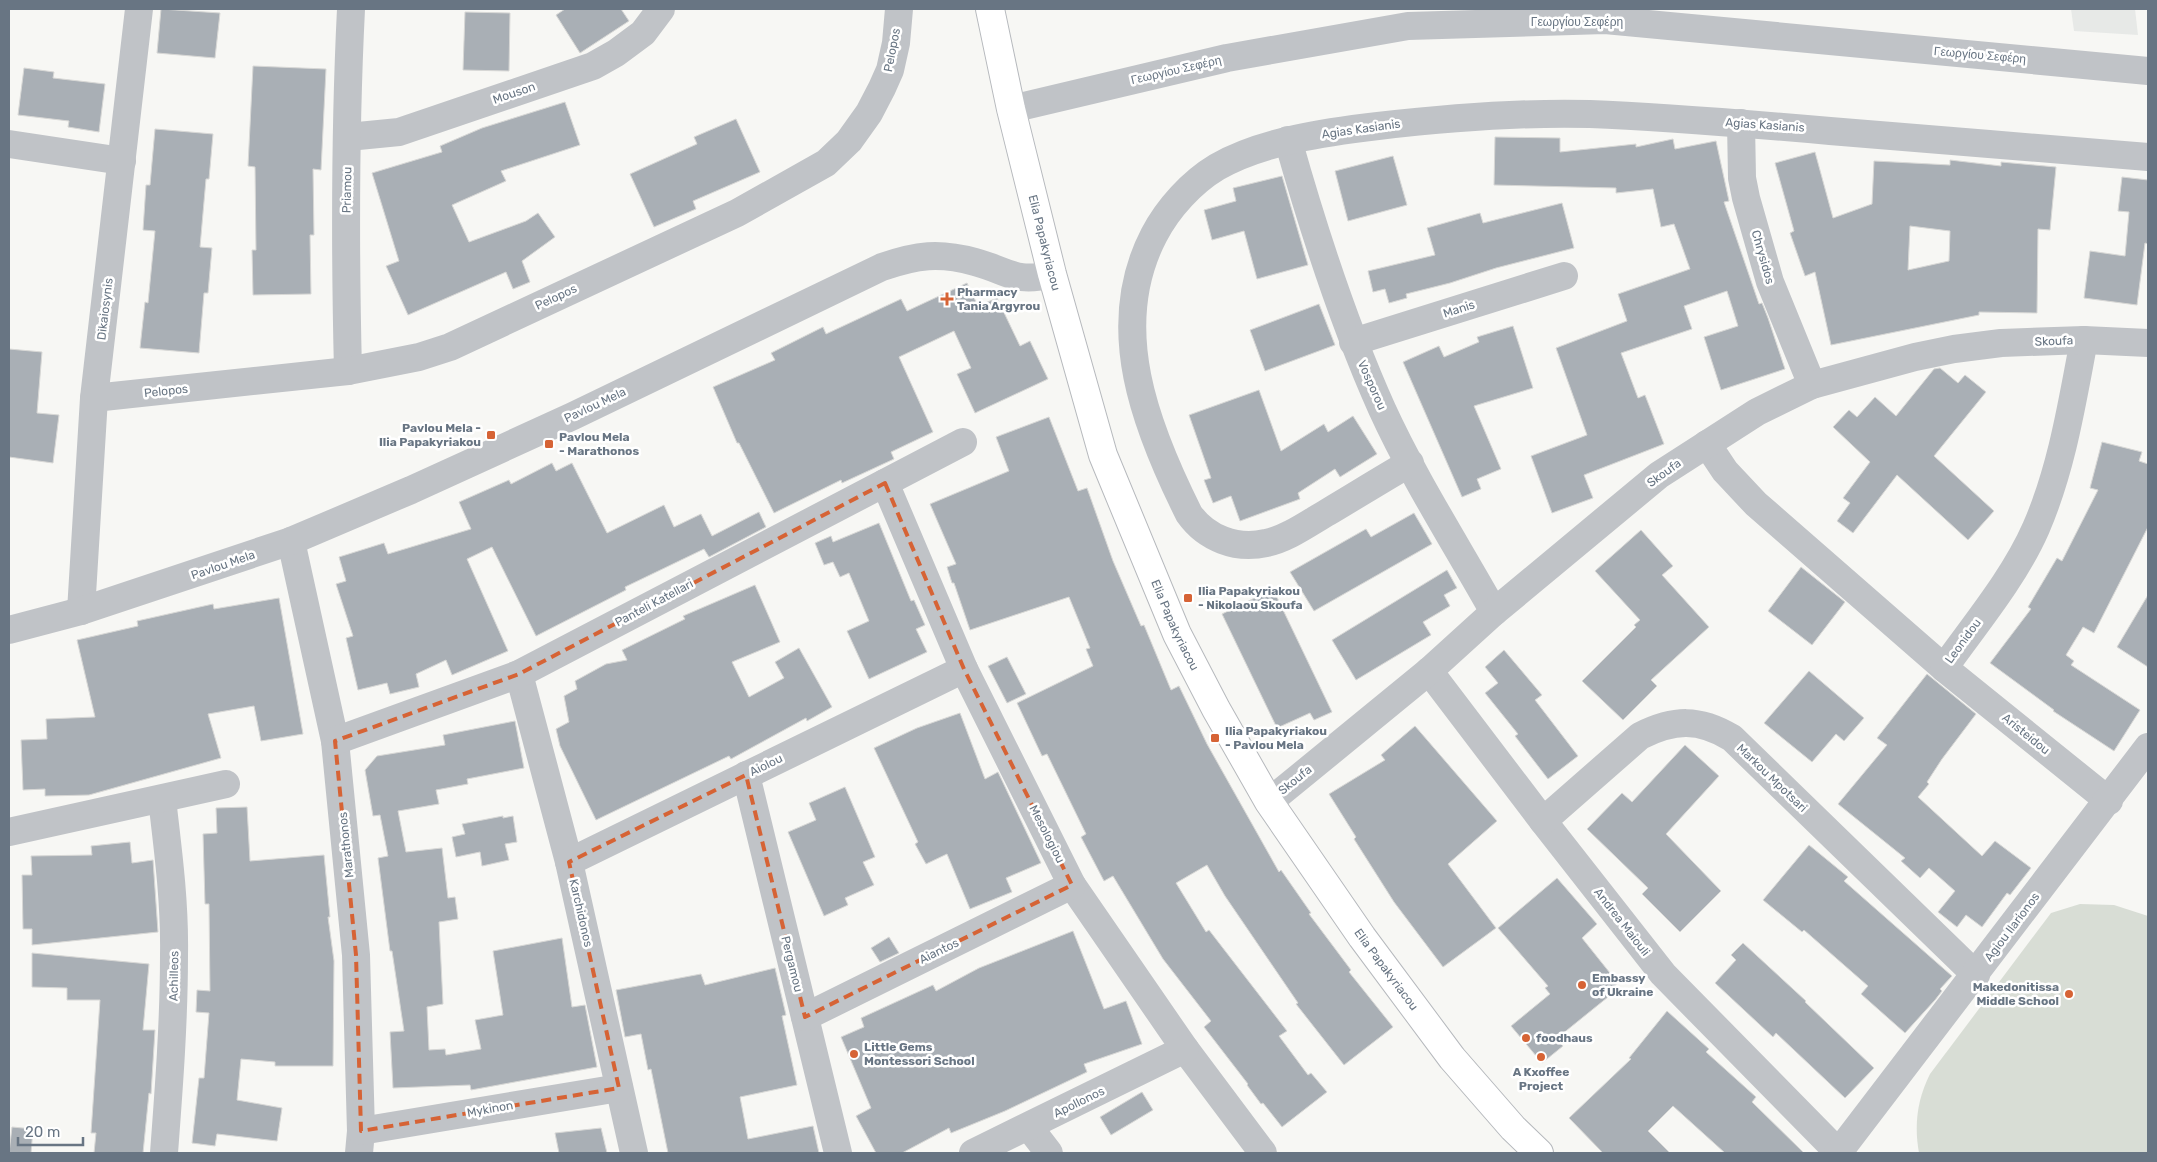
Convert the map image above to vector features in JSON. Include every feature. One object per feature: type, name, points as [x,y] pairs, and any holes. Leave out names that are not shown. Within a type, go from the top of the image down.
[{"type":"main road","name":"Elia Papakyriacou","points":[[990,9],[1052,274],[1102,455],[1177,634],[1216,709],[1269,802],[1362,937],[1452,1058],[1513,1128],[1539,1153]]},
{"type":"street","name":"Dikaiosynis","points":[[80,611],[94,398],[139,9]]},
{"type":"street","name":"Priamou","points":[[348,371],[346,262],[351,9]]},
{"type":"street","name":"Mouson","points":[[348,137],[399,132],[593,66],[616,53],[643,33],[661,9]]},
{"type":"street","name":"Pelopos","points":[[94,398],[348,371],[419,357],[450,347],[737,213],[826,163],[849,141],[869,113],[890,70],[896,43],[899,9]]},
{"type":"street","name":"Γεωργίου Σεφέρη","points":[[1012,109],[1227,58],[1350,35],[1418,26],[1605,20],[2148,71]]},
{"type":"street","name":"Agias Kasianis","points":[[1410,463],[1284,536],[1266,543],[1231,543],[1214,537],[1196,525],[1170,477],[1152,434],[1140,394],[1131,330],[1136,284],[1150,243],[1161,222],[1178,200],[1216,168],[1236,158],[1288,140],[1348,130],[1426,120],[1588,114],[1741,123],[2148,157]]},
{"type":"street","name":"Chrysidos","points":[[1741,123],[1742,178],[1746,198],[1770,282],[1812,384]]},
{"type":"street","name":"Vosporou","points":[[1288,140],[1318,247],[1353,342],[1383,411],[1410,463],[1494,612]]},
{"type":"street","points":[[9,144],[122,161]]},
{"type":"street","name":"Pavlou Mela","points":[[9,630],[80,611],[291,542],[411,490],[554,424],[882,267],[919,256],[932,255],[975,262],[1016,277],[1034,279],[1052,274]]},
{"type":"street","name":"Manis","points":[[1353,342],[1564,276]]},
{"type":"street","name":"Skoufa","points":[[1269,802],[1429,671],[1494,612],[1659,475],[1757,412],[1812,384],[1954,349],[2001,343],[2084,340],[2148,344]]},
{"type":"street","name":"Leonidou","points":[[1706,444],[1735,483],[1756,504],[1944,668],[1998,592],[2036,528],[2067,430],[2084,340]]},
{"type":"street","name":"Panteli Katellari","points":[[335,741],[519,674],[964,442]]},
{"type":"street","name":"Mesologiou","points":[[884,483],[964,669],[1072,885],[1185,1049],[1262,1153]]},
{"type":"street","name":"Marathonos","points":[[291,542],[335,741],[356,955],[360,1142]]},
{"type":"street","name":"Aristeidou","points":[[1944,668],[2109,801]]},
{"type":"street","name":"Aiolou","points":[[569,862],[964,669]]},
{"type":"street","name":"Andrea Maiouli","points":[[1429,671],[1543,822],[1663,974],[1839,1153]]},
{"type":"street","name":"Karchidonos","points":[[519,674],[569,862],[634,1153]]},
{"type":"street","name":"Markou Mpotsari","points":[[1543,822],[1640,736],[1656,728],[1684,722],[1708,726],[1732,738],[1976,975]]},
{"type":"street","name":"Agiou Ilarionos","points":[[1839,1153],[2148,748]]},
{"type":"street","name":"Pergamou","points":[[746,775],[838,1153]]},
{"type":"street","points":[[9,832],[226,784]]},
{"type":"street","name":"Achilleos","points":[[162,799],[171,879],[174,953],[172,1032],[164,1153]]},
{"type":"street","name":"Aiantos","points":[[805,1016],[1072,885]]},
{"type":"street","name":"Apollonos","points":[[973,1153],[1185,1049]]},
{"type":"street","name":"Mykinon","points":[[360,1142],[619,1088]]},
{"type":"street","points":[[1029,1127],[1049,1153]]},
{"type":"highlighted area","points":[[885,483],[964,669],[1072,885],[805,1017],[746,775],[569,862],[619,1088],[361,1131],[356,955],[335,741],[519,674]]},
{"type":"shaded area","points":[[2071,9],[2135,9],[2138,35],[2074,31]]},
{"type":"shaded area","name":"Makedonitissa Middle School","points":[[2080,904],[2114,905],[2148,916],[2148,1153],[1919,1153],[1917,1123],[1919,1103],[1930,1074],[2051,913]]},
{"type":"building","points":[[161,9],[220,13],[215,58],[157,53]]},
{"type":"building","points":[[565,9],[621,9],[629,21],[580,53],[556,15]]},
{"type":"building","points":[[465,12],[510,13],[509,71],[463,70]]},
{"type":"building","points":[[253,66],[326,69],[321,170],[313,169],[314,235],[310,235],[311,294],[253,295],[252,250],[256,250],[255,167],[248,166]]},
{"type":"building","points":[[24,68],[54,72],[53,78],[105,84],[99,132],[68,127],[69,121],[18,115]]},
{"type":"building","points":[[565,102],[580,145],[501,171],[506,181],[452,205],[469,242],[526,221],[538,213],[555,237],[522,261],[530,282],[513,289],[506,272],[408,315],[386,266],[399,261],[372,173],[442,152],[440,146],[482,128]]},
{"type":"building","points":[[736,119],[760,172],[693,201],[696,209],[654,227],[630,174],[697,144],[694,137]]},
{"type":"building","points":[[155,129],[213,134],[209,179],[206,179],[200,247],[212,248],[208,293],[204,293],[199,353],[140,348],[145,302],[148,303],[155,231],[143,230],[146,185],[150,185]]},
{"type":"building","points":[[1495,137],[1560,138],[1560,152],[1636,144],[1636,147],[1673,139],[1675,149],[1716,141],[1729,201],[1724,202],[1759,304],[1762,303],[1768,318],[1785,369],[1721,390],[1704,337],[1738,326],[1727,291],[1684,306],[1692,329],[1621,353],[1638,398],[1645,395],[1664,444],[1584,475],[1593,498],[1552,513],[1531,456],[1587,435],[1556,348],[1627,321],[1618,294],[1690,269],[1674,224],[1661,227],[1653,189],[1616,193],[1616,188],[1494,185]]},
{"type":"building","points":[[1815,152],[1833,218],[1872,204],[1874,161],[1950,165],[1950,160],[2001,166],[2001,162],[2056,167],[2050,230],[2038,229],[2037,313],[1979,312],[1979,315],[1831,345],[1815,272],[1805,276],[1790,233],[1794,231],[1775,163]],"holes":[[[1910,226],[1950,231],[1949,261],[1908,270]]]},
{"type":"building","points":[[1393,156],[1407,205],[1348,221],[1335,171]]},
{"type":"building","points":[[1282,176],[1308,265],[1257,279],[1244,231],[1212,240],[1204,210],[1236,201],[1233,188]]},
{"type":"building","points":[[2122,177],[2148,180],[2148,244],[2145,243],[2137,305],[2084,298],[2090,251],[2125,256],[2129,212],[2118,211]]},
{"type":"building","points":[[1562,203],[1574,248],[1406,294],[1407,298],[1389,303],[1385,289],[1373,292],[1368,271],[1435,255],[1427,228],[1480,213],[1483,223]]},
{"type":"building","points":[[967,283],[978,306],[997,298],[1020,346],[1030,341],[1048,379],[975,413],[957,374],[971,368],[954,331],[899,357],[933,432],[891,452],[894,459],[842,483],[841,480],[774,513],[739,443],[737,443],[713,387],[775,360],[771,353],[823,327],[826,334],[901,299],[907,311]]},
{"type":"building","points":[[1319,304],[1335,345],[1265,371],[1250,330]]},
{"type":"building","points":[[1513,326],[1533,388],[1474,406],[1501,469],[1477,479],[1481,489],[1462,497],[1403,362],[1439,346],[1444,357],[1479,342],[1477,337]]},
{"type":"building","points":[[9,349],[42,352],[37,413],[59,415],[53,463],[9,457]]},
{"type":"building","points":[[1940,368],[1958,383],[1965,375],[1986,392],[1934,456],[1994,511],[1968,540],[1897,475],[1853,533],[1837,521],[1850,503],[1843,498],[1870,462],[1833,427],[1849,410],[1857,417],[1875,397],[1896,416],[1934,369]]},
{"type":"building","points":[[1259,390],[1281,451],[1324,424],[1328,432],[1353,416],[1377,454],[1340,477],[1335,469],[1298,493],[1300,499],[1240,521],[1231,496],[1213,503],[1204,480],[1211,478],[1189,415]]},
{"type":"building","points":[[1049,417],[1078,491],[1087,488],[1113,561],[1141,626],[1144,625],[1171,690],[1179,686],[1207,744],[1279,872],[1281,870],[1311,913],[1309,914],[1351,970],[1349,972],[1393,1027],[1344,1065],[1296,1004],[1298,1003],[1225,896],[1207,865],[1176,883],[1206,932],[1209,930],[1287,1031],[1279,1036],[1308,1075],[1311,1073],[1327,1092],[1282,1127],[1263,1103],[1261,1104],[1204,1027],[1211,1021],[1163,959],[1113,876],[1104,881],[1081,837],[1086,834],[1047,754],[1042,756],[1017,703],[1093,666],[1086,649],[1090,648],[1069,597],[970,630],[954,583],[952,583],[947,567],[956,564],[930,504],[1009,471],[996,437]]},
{"type":"building","points":[[2102,442],[2142,452],[2139,461],[2148,464],[2148,527],[2094,633],[2083,627],[2066,655],[2074,661],[2071,665],[2140,710],[2114,751],[2053,711],[1990,663],[2031,609],[2028,607],[2057,558],[2062,561],[2098,490],[2090,488]]},
{"type":"building","points":[[552,463],[556,471],[572,463],[607,533],[664,505],[674,527],[701,514],[712,536],[759,512],[766,527],[709,557],[704,549],[625,587],[626,590],[536,636],[492,547],[467,559],[508,651],[452,675],[446,660],[416,674],[419,687],[390,694],[387,683],[358,690],[346,638],[353,636],[336,584],[346,581],[339,557],[384,543],[388,554],[471,529],[459,502],[509,480],[511,484]]},
{"type":"building","points":[[1414,513],[1432,544],[1314,611],[1290,572],[1366,529],[1371,537]]},
{"type":"building","points":[[879,523],[911,601],[914,600],[925,625],[916,629],[927,652],[869,679],[847,631],[869,621],[849,573],[840,577],[833,562],[824,565],[815,543],[831,536],[833,542]]},
{"type":"building","points":[[1641,530],[1673,566],[1662,575],[1709,627],[1651,680],[1657,686],[1623,720],[1582,681],[1636,627],[1634,625],[1640,620],[1595,571]]},
{"type":"building","points":[[1801,567],[1845,602],[1812,645],[1768,611]]},
{"type":"building","points":[[1447,570],[1457,588],[1444,595],[1450,606],[1423,622],[1431,635],[1356,680],[1332,640]]},
{"type":"building","points":[[755,585],[780,642],[732,662],[749,697],[784,678],[775,662],[799,648],[832,707],[807,721],[806,718],[731,759],[729,756],[596,820],[560,746],[556,729],[569,722],[564,696],[577,689],[575,681],[606,664],[627,660],[622,650],[685,619],[683,616]]},
{"type":"building","points":[[1273,589],[1332,712],[1314,720],[1310,713],[1277,728],[1222,614]]},
{"type":"building","points":[[2148,595],[2148,667],[2117,647]]},
{"type":"building","points":[[279,598],[303,734],[261,741],[254,706],[208,714],[221,758],[89,795],[45,796],[45,789],[23,790],[21,740],[47,739],[46,719],[95,717],[77,640],[138,626],[137,621],[213,604],[214,609]]},
{"type":"building","points":[[1504,650],[1542,695],[1535,700],[1578,756],[1548,779],[1515,736],[1518,734],[1485,693],[1498,683],[1485,667]]},
{"type":"building","points":[[1007,657],[1026,694],[1007,703],[988,666]]},
{"type":"building","points":[[1809,671],[1864,718],[1844,741],[1836,734],[1812,762],[1764,723]]},
{"type":"building","points":[[1927,674],[1976,714],[1942,759],[1927,782],[1929,784],[1918,797],[1982,856],[1995,841],[2031,868],[2010,895],[2007,893],[1982,927],[1966,915],[1957,927],[1938,912],[1955,891],[1929,868],[1920,878],[1901,861],[1905,858],[1838,804],[1887,745],[1877,738]]},
{"type":"building","points":[[960,713],[985,779],[998,772],[1041,863],[1006,878],[1012,892],[970,909],[947,854],[926,864],[915,844],[918,842],[874,748],[917,728]]},
{"type":"building","points":[[515,721],[524,768],[467,779],[468,784],[436,790],[439,804],[398,811],[406,852],[442,848],[448,898],[455,897],[458,919],[439,922],[443,1004],[427,1007],[429,1050],[445,1049],[446,1055],[481,1049],[475,1020],[503,1015],[493,951],[562,938],[572,1007],[585,1005],[597,1067],[471,1090],[470,1085],[393,1088],[390,1032],[404,1031],[392,951],[390,951],[378,858],[388,856],[380,815],[373,816],[365,770],[377,756],[445,745],[443,735]]},
{"type":"building","points":[[1415,726],[1497,821],[1448,864],[1496,928],[1443,967],[1394,902],[1354,839],[1356,837],[1329,794],[1385,760],[1381,755]]},
{"type":"building","points":[[1685,745],[1719,776],[1666,834],[1721,891],[1680,932],[1642,894],[1648,888],[1587,829],[1622,793],[1632,802]]},
{"type":"building","points":[[845,787],[875,857],[863,862],[874,885],[845,898],[848,905],[824,916],[788,832],[816,820],[809,803]]},
{"type":"building","points":[[247,807],[250,861],[324,855],[330,917],[328,917],[334,961],[333,1066],[275,1066],[275,1062],[241,1059],[237,1100],[282,1108],[277,1141],[217,1134],[215,1146],[192,1143],[199,1078],[204,1078],[209,1013],[196,1012],[197,990],[210,991],[209,904],[205,904],[203,834],[217,833],[216,808]]},
{"type":"building","points":[[503,816],[503,818],[513,816],[517,842],[505,844],[509,860],[482,866],[480,852],[456,857],[452,837],[465,834],[462,824]]},
{"type":"building","points":[[130,842],[132,863],[153,860],[158,932],[32,945],[32,929],[23,929],[22,875],[32,875],[31,856],[92,855],[91,846]]},
{"type":"building","points":[[1809,845],[1848,877],[1844,881],[1952,976],[1940,989],[1942,991],[1935,1000],[1905,1033],[1861,994],[1868,986],[1804,930],[1802,932],[1763,900]]},
{"type":"building","points":[[1557,878],[1597,924],[1582,938],[1618,983],[1605,994],[1608,997],[1556,1039],[1563,1046],[1542,1063],[1511,1026],[1550,994],[1545,988],[1548,986],[1498,928]]},
{"type":"building","points":[[1073,931],[1104,1009],[1126,1001],[1142,1044],[1084,1064],[1087,1072],[1005,1111],[951,1133],[949,1128],[902,1153],[876,1153],[856,1116],[871,1108],[841,1037],[864,1027],[861,1018],[933,985],[936,991],[979,968]]},
{"type":"building","points":[[889,937],[899,953],[880,962],[871,948]]},
{"type":"building","points":[[1743,943],[1806,1001],[1874,1068],[1845,1098],[1776,1033],[1773,1037],[1715,983],[1736,960],[1731,955]]},
{"type":"building","points":[[32,953],[149,964],[143,1030],[155,1030],[151,1094],[149,1093],[143,1153],[94,1153],[96,1133],[91,1133],[100,1000],[67,1000],[67,988],[32,987]]},
{"type":"building","points":[[775,968],[786,1015],[782,1016],[797,1085],[740,1097],[748,1139],[813,1126],[819,1153],[668,1153],[651,1069],[648,1070],[641,1034],[625,1037],[616,990],[701,974],[705,985]]},
{"type":"building","points":[[1667,1011],[1709,1049],[1706,1052],[1756,1097],[1752,1102],[1804,1153],[1725,1153],[1673,1106],[1648,1131],[1670,1153],[1603,1153],[1569,1118],[1631,1059],[1629,1058]]},
{"type":"building","points":[[1142,1092],[1153,1110],[1111,1135],[1100,1117]]},
{"type":"building","points":[[12,1127],[33,1129],[31,1153],[9,1153]]},
{"type":"building","points":[[601,1128],[607,1153],[559,1153],[555,1133]]},
{"type":"place","name":"Pharmacy Tania Argyrou","points":[[947,299]]},
{"type":"place","name":"Pavlou Mela - Ilia Papakyriakou","points":[[491,435]]},
{"type":"place","name":"Pavlou Mela - Marathonos","points":[[549,444]]},
{"type":"place","name":"Ilia Papakyriakou - Nikolaou Skoufa","points":[[1188,598]]},
{"type":"place","name":"Ilia Papakyriakou - Pavlou Mela","points":[[1215,738]]},
{"type":"place","name":"Embassy of Ukraine","points":[[1582,985]]},
{"type":"place","name":"Makedonitissa Middle School","points":[[2069,994]]},
{"type":"place","name":"foodhaus","points":[[1526,1038]]},
{"type":"place","name":"Little Gems Montessori School","points":[[854,1054]]},
{"type":"place","name":"A Kxoffee Project","points":[[1541,1057]]}]
